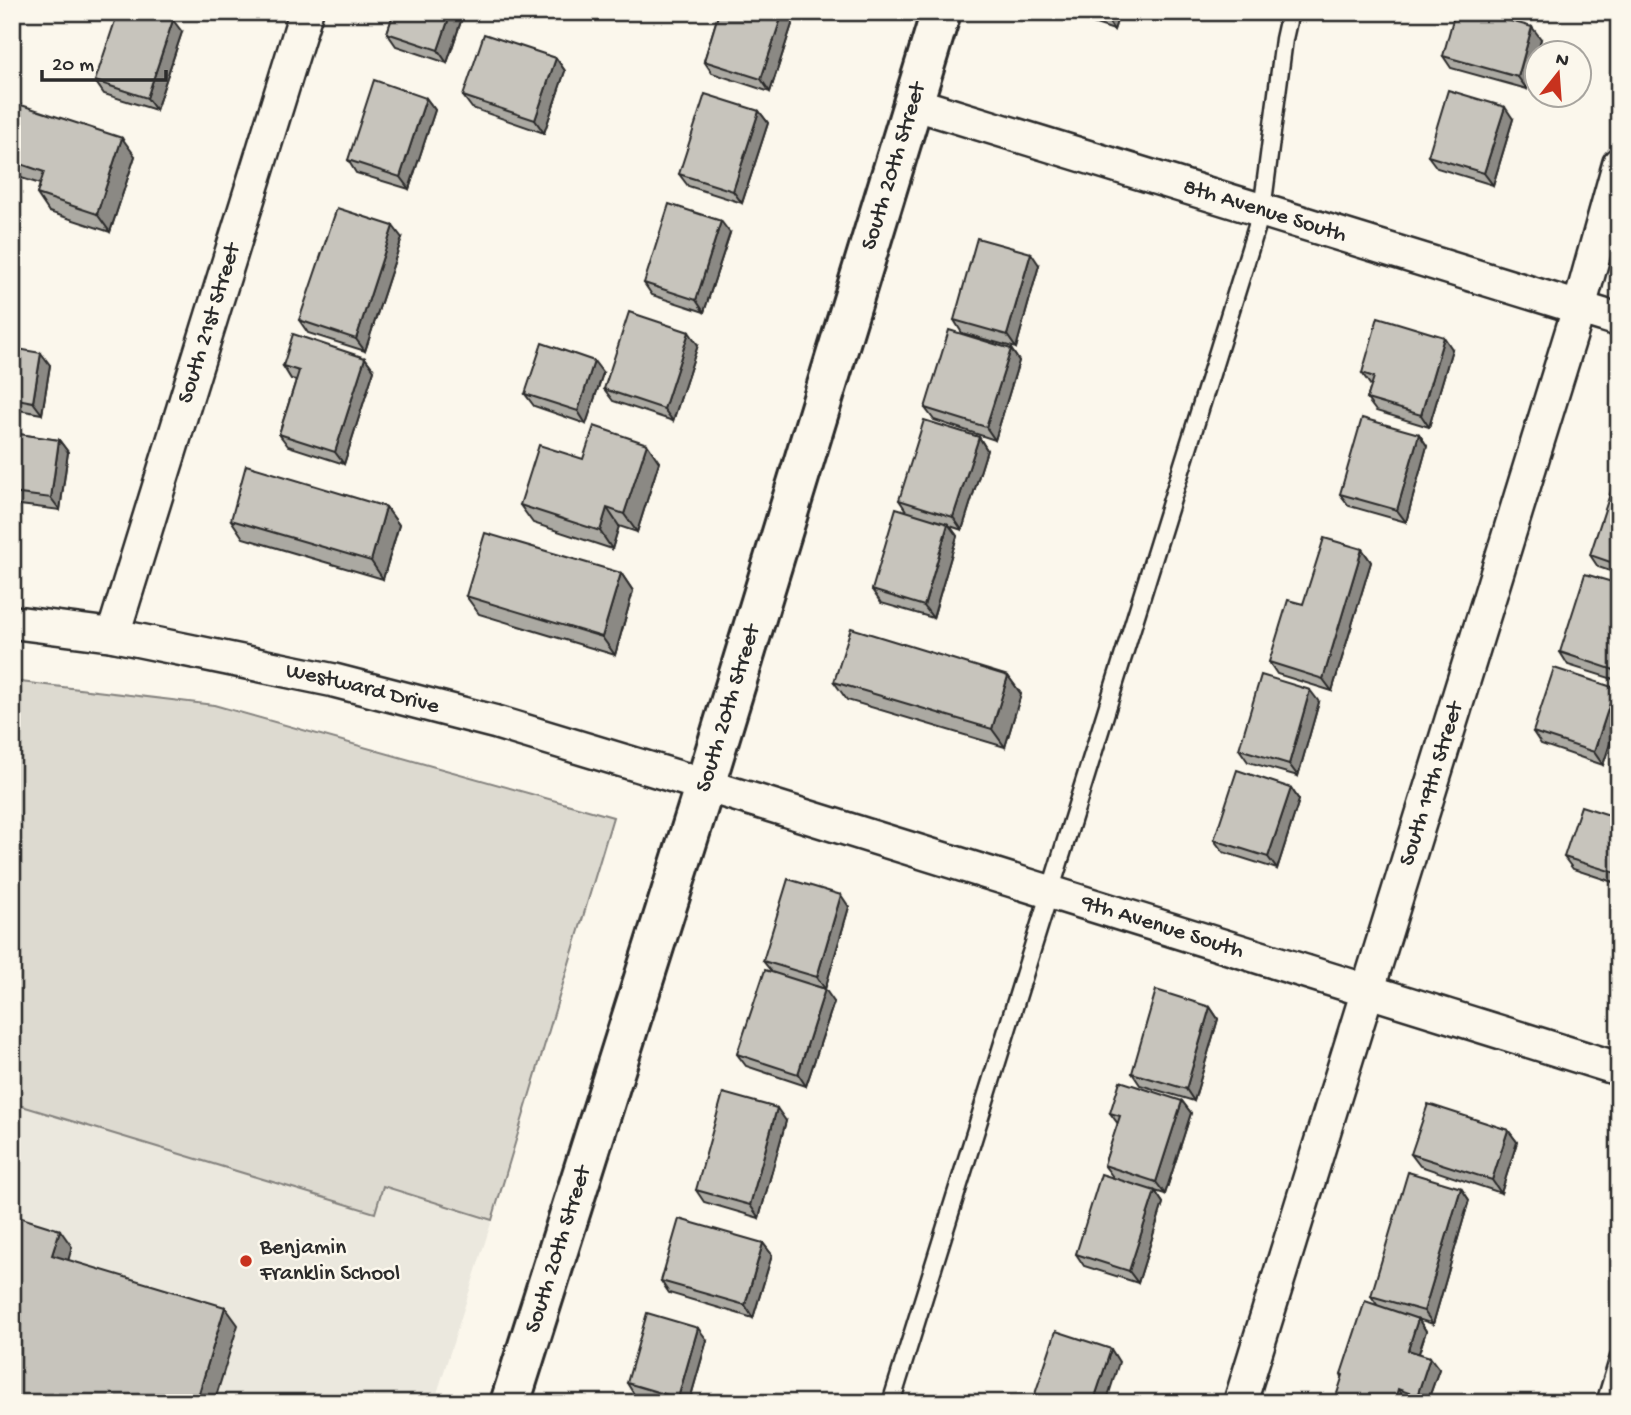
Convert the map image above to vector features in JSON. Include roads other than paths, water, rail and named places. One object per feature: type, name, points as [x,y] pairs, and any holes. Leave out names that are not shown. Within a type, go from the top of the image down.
[{"type":"street","name":"South 21st Street","points":[[113,635],[306,12]]},
{"type":"street","name":"South 20th Street","points":[[510,1403],[705,785],[941,12]]},
{"type":"street","name":"8th Avenue South","points":[[912,103],[1619,320]]},
{"type":"street","name":"South 19th Street","points":[[1240,1403],[1579,308],[1619,163]]},
{"type":"street","name":"Westward Drive","points":[[12,622],[113,635],[332,680],[495,722],[705,785]]},
{"type":"street","name":"9th Avenue South","points":[[705,785],[1619,1069]]},
{"type":"lane","points":[[891,1403],[1262,210],[1284,38],[1290,12]]},
{"type":"lane","points":[[1605,1403],[1619,1357]]},
{"type":"place","name":"Benjamin Franklin School","points":[[246,1261]]}]
